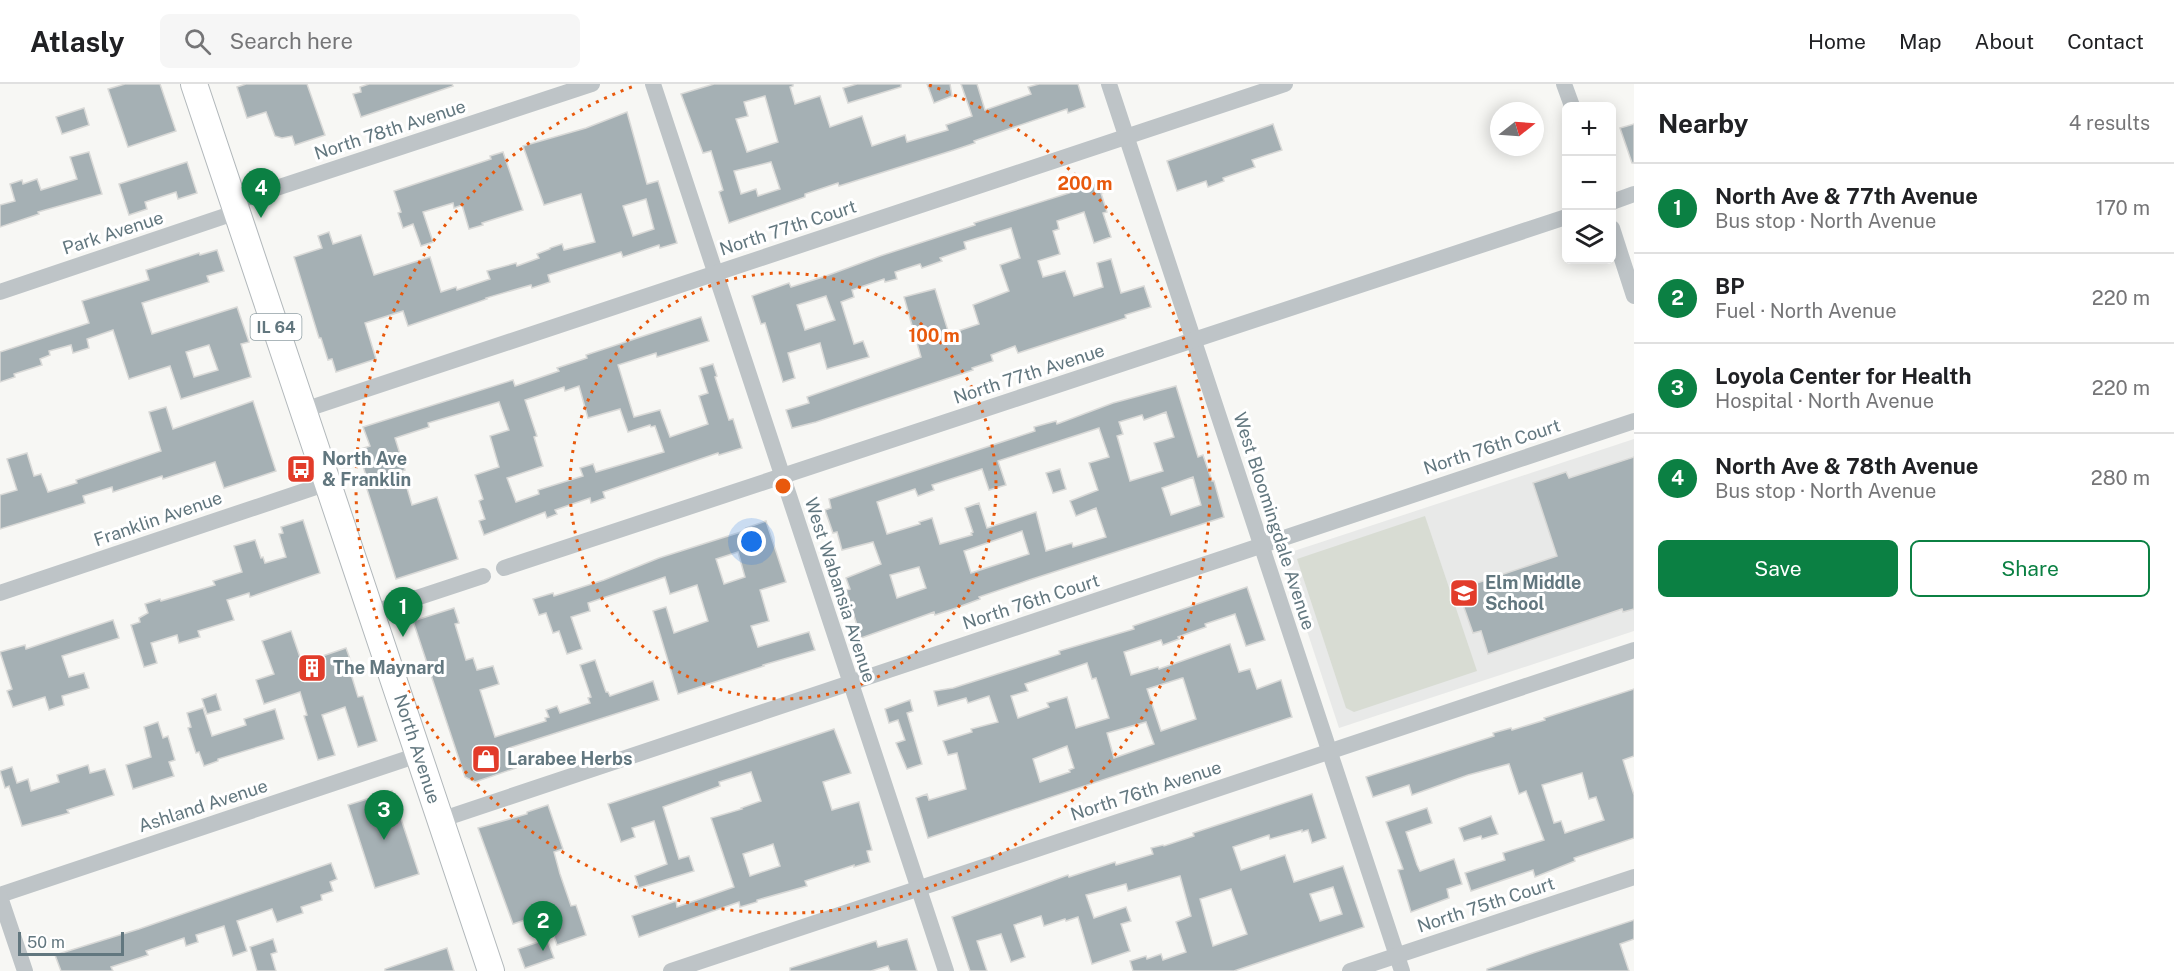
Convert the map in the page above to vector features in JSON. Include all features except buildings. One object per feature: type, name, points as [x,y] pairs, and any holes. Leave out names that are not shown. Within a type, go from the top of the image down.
[{"type":"main road","name":"North Avenue","points":[[195,84],[491,971]]},
{"type":"street","name":"North 78th Avenue","points":[[236,207],[592,84]]},
{"type":"street","name":"West Wabansia Avenue","points":[[653,84],[946,971]]},
{"type":"street","name":"West Bloomingdale Avenue","points":[[1109,84],[1399,963]]},
{"type":"street","name":"North 77th Court","points":[[303,410],[1285,84]]},
{"type":"street","points":[[1564,84],[1571,102]]},
{"type":"street","points":[[1616,200],[1634,194]]},
{"type":"street","name":"Park Avenue","points":[[0,292],[236,207]]},
{"type":"street","name":"North 77th Avenue","points":[[504,568],[1562,218]]},
{"type":"street","points":[[1616,243],[1634,296]]},
{"type":"street","name":"North 76th Court","points":[[440,820],[1634,421]]},
{"type":"street","name":"Franklin Avenue","points":[[0,593],[328,483]]},
{"type":"street","points":[[371,613],[483,576]]},
{"type":"street","name":"North 76th Avenue","points":[[671,971],[1634,650]]},
{"type":"street","name":"Ashland Avenue","points":[[0,896],[418,755]]},
{"type":"street","name":"North 75th Court","points":[[1350,971],[1399,963],[1634,877]]},
{"type":"street","points":[[0,896],[25,971]]},
{"type":"shaded area","name":"Elm Middle School","points":[[1634,439],[1634,631],[1339,728],[1282,555]]},
{"type":"shaded area","points":[[1425,516],[1477,671],[1354,712],[1346,708],[1297,559]]},
{"type":"place","name":"North Ave & 78th Avenue","points":[[261,218]]},
{"type":"place","name":"North Ave & Franklin","points":[[301,469]]},
{"type":"place","name":"Elm Middle School","points":[[1464,593]]},
{"type":"place","name":"North Ave & 77th Avenue","points":[[403,637]]},
{"type":"place","name":"The Maynard","points":[[312,668]]},
{"type":"place","name":"Larabee Herbs","points":[[486,759]]},
{"type":"place","name":"Loyola Center for Health","points":[[384,840]]},
{"type":"place","name":"BP","points":[[543,951]]}]
